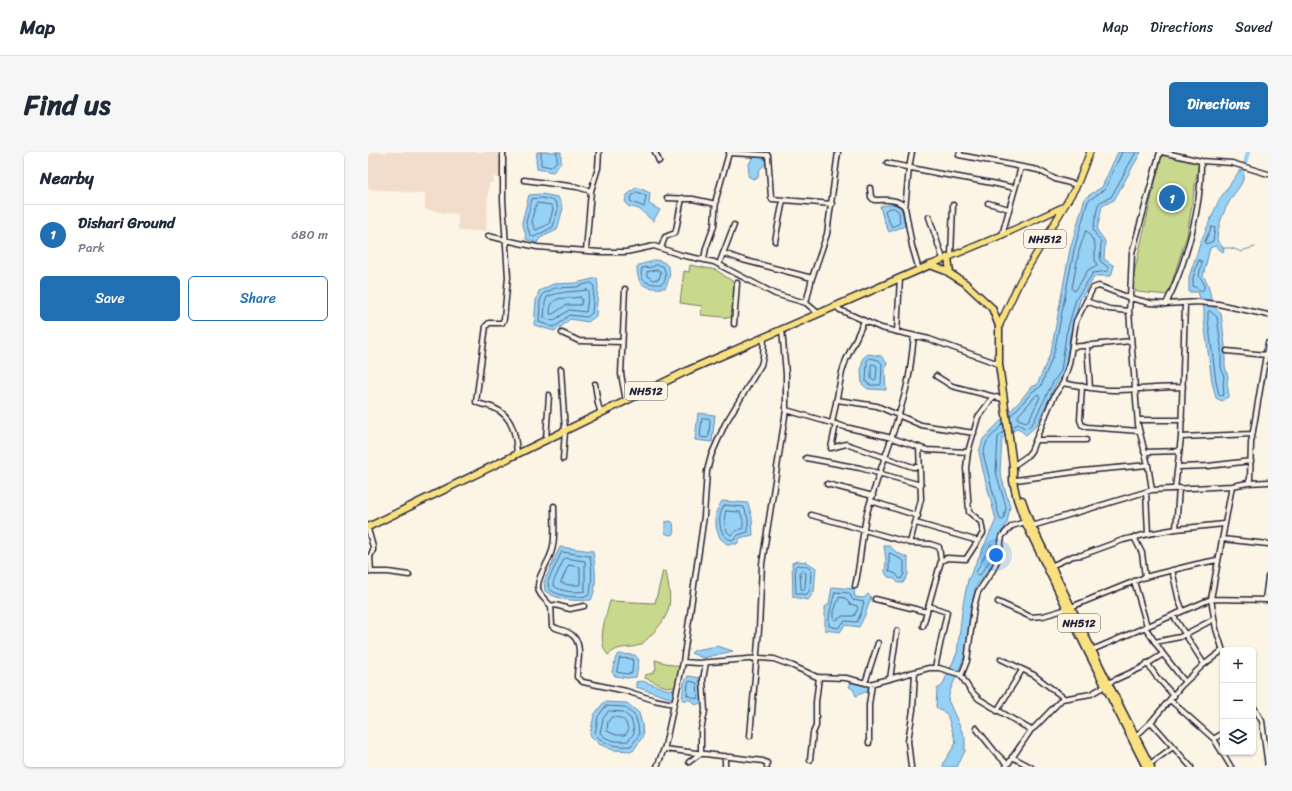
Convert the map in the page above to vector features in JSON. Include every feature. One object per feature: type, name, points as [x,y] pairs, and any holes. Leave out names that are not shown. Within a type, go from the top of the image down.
[{"type":"highway","points":[[948,258],[950,273]]},
{"type":"highway","name":"NH512","points":[[368,528],[689,370],[782,329],[837,307],[930,265],[950,273],[965,283],[992,308],[999,326],[999,364],[1003,402],[1015,478],[1023,504],[1069,608],[1092,650],[1107,685],[1136,736],[1149,766]]},
{"type":"highway","name":"NH512","points":[[1015,478],[1013,481],[1017,499],[1025,522],[1149,766]]},
{"type":"main road","name":"NH512","points":[[999,326],[1020,281],[1077,185],[1090,152]]},
{"type":"main road","points":[[930,265],[1002,235],[1063,207]]},
{"type":"street","points":[[586,251],[591,191],[598,168],[599,152]]},
{"type":"street","points":[[655,152],[659,162]]},
{"type":"street","points":[[806,303],[812,278],[827,234],[838,152]]},
{"type":"street","points":[[905,209],[912,152]]},
{"type":"street","points":[[960,152],[959,155],[1038,170],[1055,178],[1077,185]]},
{"type":"street","points":[[1152,490],[1138,420],[1129,311],[1132,253],[1161,152],[1201,161],[1232,162],[1268,174]]},
{"type":"street","points":[[502,153],[503,200],[508,276],[504,319],[502,323],[489,323],[486,326],[476,402],[492,407],[504,415],[515,434],[517,454]]},
{"type":"street","points":[[704,259],[706,248],[714,226],[716,204],[729,153],[768,155],[772,199],[832,204]]},
{"type":"street","points":[[1166,304],[1177,282],[1188,247],[1202,180],[1201,161]]},
{"type":"street","points":[[887,163],[992,182],[1015,188]]},
{"type":"street","points":[[1002,235],[1021,167]]},
{"type":"street","points":[[524,180],[577,187],[591,191]]},
{"type":"street","points":[[870,188],[873,200],[903,204],[919,270]]},
{"type":"street","points":[[667,198],[682,198],[716,204]]},
{"type":"street","points":[[661,248],[665,237],[675,233],[682,198]]},
{"type":"street","points":[[776,241],[783,200]]},
{"type":"street","points":[[988,203],[1009,209]]},
{"type":"street","points":[[948,258],[953,205]]},
{"type":"street","points":[[929,217],[948,258]]},
{"type":"street","points":[[719,264],[734,225]]},
{"type":"street","points":[[488,236],[537,247],[586,251],[626,252],[654,246],[681,255],[704,259],[719,264],[775,294],[806,303],[819,314]]},
{"type":"street","points":[[723,253],[743,260],[812,278]]},
{"type":"street","points":[[897,332],[900,278]]},
{"type":"street","points":[[734,324],[737,283]]},
{"type":"street","points":[[1013,466],[1027,456],[1031,451],[1050,405],[1063,383],[1069,364],[1076,321],[1093,288],[1096,286],[1130,298],[1150,303],[1185,304],[1198,302],[1218,304],[1268,315]]},
{"type":"street","points":[[626,289],[621,374],[626,401]]},
{"type":"street","points":[[1086,301],[1108,309],[1129,311]]},
{"type":"street","points":[[1176,529],[1178,467],[1182,420],[1185,304]]},
{"type":"street","points":[[837,307],[840,310],[881,328],[929,339],[999,364]]},
{"type":"street","points":[[864,321],[842,372],[837,400],[832,448],[846,444],[913,467],[920,467]]},
{"type":"street","points":[[750,736],[760,629],[762,564],[786,410],[786,374],[782,329]]},
{"type":"street","points":[[562,333],[580,341],[622,342]]},
{"type":"street","points":[[855,586],[860,567],[864,530],[908,384],[914,336]]},
{"type":"street","points":[[657,767],[664,749],[683,662],[704,516],[707,471],[711,456],[725,424],[761,365],[764,337]]},
{"type":"street","points":[[1072,347],[1131,341]]},
{"type":"street","points":[[1248,483],[1250,479],[1252,434],[1268,343]]},
{"type":"street","points":[[1087,345],[1090,388]]},
{"type":"street","points":[[1228,351],[1266,355]]},
{"type":"street","points":[[562,368],[565,431],[563,460]]},
{"type":"street","points":[[936,376],[952,386],[993,397],[1003,402]]},
{"type":"street","points":[[1063,383],[1111,390],[1183,387]]},
{"type":"street","points":[[595,384],[600,413]]},
{"type":"street","points":[[1082,386],[1080,420],[1082,425],[1095,428],[1140,431]]},
{"type":"street","points":[[546,440],[549,395]]},
{"type":"street","points":[[941,561],[946,558],[966,559],[983,533],[982,524],[969,512],[966,468],[968,452],[980,413],[993,397]]},
{"type":"street","points":[[837,400],[877,406],[914,423],[925,426],[974,432]]},
{"type":"street","points":[[786,410],[892,438],[927,450],[968,452]]},
{"type":"street","points":[[1138,420],[1182,420]]},
{"type":"street","points":[[1181,437],[1252,434]]},
{"type":"street","points":[[1036,440],[1086,440]]},
{"type":"street","points":[[910,543],[918,516],[921,499],[919,447]]},
{"type":"street","points":[[1144,452],[1179,451]]},
{"type":"street","points":[[806,458],[853,466],[921,485]]},
{"type":"street","points":[[1178,467],[1250,462]]},
{"type":"street","points":[[1015,478],[1148,465]]},
{"type":"street","points":[[1032,526],[1152,490],[1232,486],[1248,483],[1268,482]]},
{"type":"street","points":[[827,484],[873,496]]},
{"type":"street","points":[[1222,647],[1214,619],[1211,599],[1217,560],[1232,486]]},
{"type":"street","points":[[1146,492],[1148,534]]},
{"type":"street","points":[[872,501],[918,516]]},
{"type":"street","points":[[554,506],[553,546],[538,583],[539,592],[551,606],[552,626],[571,634],[577,640],[579,653],[577,677],[580,681],[626,691],[654,700],[674,704]]},
{"type":"street","points":[[811,514],[910,543],[930,544],[938,547],[941,561],[923,626]]},
{"type":"street","points":[[960,675],[967,661],[977,594],[994,570],[999,556],[1002,536],[1012,526],[1025,522]]},
{"type":"street","points":[[916,523],[978,541]]},
{"type":"street","points":[[1051,566],[1073,556],[1134,537],[1176,529],[1224,524]]},
{"type":"street","points":[[368,528],[373,547],[370,557],[371,572],[388,572],[408,575]]},
{"type":"street","points":[[1134,537],[1142,553],[1145,577]]},
{"type":"street","points":[[1222,539],[1268,544]]},
{"type":"street","points":[[998,602],[1031,616],[1050,614],[1069,608],[1145,577],[1217,560]]},
{"type":"street","points":[[1172,570],[1183,611]]},
{"type":"street","points":[[1092,650],[1211,599],[1266,600],[1268,577]]},
{"type":"street","points":[[1134,581],[1146,626],[1163,654],[1185,682]]},
{"type":"street","points":[[875,599],[927,612]]},
{"type":"street","points":[[551,606],[555,605],[570,609],[584,606]]},
{"type":"street","points":[[929,606],[947,612],[937,668]]},
{"type":"street","points":[[1173,615],[1204,664]]},
{"type":"street","points":[[1155,642],[1185,635],[1214,619]]},
{"type":"street","points":[[890,679],[897,631]]},
{"type":"street","points":[[865,683],[878,643]]},
{"type":"street","points":[[1136,736],[1151,722],[1185,682],[1204,664],[1220,652]]},
{"type":"street","points":[[976,728],[1006,766],[1031,730],[1064,698],[1091,694],[1163,654]]},
{"type":"street","points":[[683,662],[706,662],[757,658],[774,659],[782,661],[812,676],[846,678],[872,684],[929,668],[937,668],[960,675],[978,699],[1031,730]]},
{"type":"street","points":[[1001,659],[1042,681],[1064,698]]},
{"type":"street","points":[[701,753],[701,730],[705,711],[703,680],[706,662]]},
{"type":"street","points":[[1147,663],[1156,676],[1174,696]]},
{"type":"street","points":[[997,711],[1022,670]]},
{"type":"street","points":[[911,767],[908,741],[915,672]]},
{"type":"street","points":[[810,760],[813,733],[816,726],[816,702],[819,677]]},
{"type":"street","points":[[869,743],[869,705],[872,684]]},
{"type":"street","points":[[1170,700],[1214,739],[1231,767]]},
{"type":"street","points":[[1256,713],[1262,721],[1268,767]]},
{"type":"street","points":[[1262,721],[1268,718]]},
{"type":"street","points":[[1151,722],[1191,767]]},
{"type":"street","points":[[1214,739],[1220,735]]},
{"type":"street","points":[[1149,766],[1173,747]]},
{"type":"street","points":[[664,749],[763,761],[767,763],[767,767]]},
{"type":"street","points":[[689,762],[701,753]]},
{"type":"street","points":[[725,756],[725,767]]},
{"type":"street","points":[[1012,757],[1031,767]]},
{"type":"shaded area","points":[[368,152],[508,152],[504,179],[494,177],[493,183],[489,183],[486,231],[458,231],[458,214],[425,209],[425,194],[368,189]]},
{"type":"green space","points":[[1167,154],[1199,162],[1187,235],[1168,295],[1137,292],[1131,286],[1161,156]]},
{"type":"green space","points":[[690,265],[716,270],[738,285],[733,318],[701,315],[702,306],[680,303],[684,271],[689,272]]},
{"type":"green space","points":[[663,571],[666,572],[670,599],[667,613],[663,620],[641,644],[620,648],[608,655],[604,649],[602,636],[604,621],[610,601],[655,603]]},
{"type":"green space","points":[[655,660],[680,667],[677,687],[664,686],[645,678],[645,675],[653,673],[656,669]]},
{"type":"water","points":[[537,152],[561,152],[561,163],[553,172],[537,169]]},
{"type":"water","points":[[1118,152],[1141,152],[1114,200],[1102,206],[1097,230],[1105,241],[1104,259],[1114,266],[1111,276],[1095,276],[1080,300],[1070,336],[1065,373],[1056,384],[1036,426],[1026,435],[1018,428],[1002,438],[1000,472],[1010,507],[1007,523],[997,540],[997,550],[993,564],[976,586],[971,611],[966,653],[950,691],[948,700],[965,738],[965,751],[957,767],[943,767],[944,762],[956,743],[947,714],[936,707],[937,689],[942,686],[957,653],[963,604],[968,580],[996,520],[979,452],[983,439],[1020,401],[1031,387],[1037,385],[1051,352],[1070,249],[1085,198],[1102,187]]},
{"type":"water","points":[[754,155],[766,158],[768,162],[759,170],[758,178],[753,179],[748,176],[749,164]]},
{"type":"water","points":[[1240,170],[1244,175],[1242,182],[1226,207],[1219,228],[1217,240],[1224,249],[1223,252],[1215,246],[1210,248],[1203,276],[1208,285],[1214,305],[1221,313],[1229,396],[1222,401],[1216,398],[1212,382],[1204,321],[1204,309],[1198,292],[1189,292],[1189,277],[1201,241],[1219,200]]},
{"type":"water","points":[[637,187],[650,193],[649,204],[660,210],[653,221],[639,209],[628,206],[625,201],[627,195]]},
{"type":"water","points":[[542,194],[558,197],[563,208],[557,230],[540,238],[537,243],[526,239],[522,222],[529,195]]},
{"type":"water","points":[[895,204],[902,210],[905,226],[889,232],[880,206]]},
{"type":"water","points":[[654,260],[665,263],[668,266],[670,274],[665,288],[653,288],[644,285],[641,283],[637,274],[637,267],[641,264]]},
{"type":"water","points":[[597,278],[598,287],[596,316],[588,322],[570,319],[554,331],[534,325],[536,301],[539,291],[553,284],[576,283]]},
{"type":"water","points":[[868,354],[881,356],[887,363],[885,372],[886,390],[868,389],[862,384],[861,370],[863,358]]},
{"type":"water","points":[[698,413],[715,415],[712,442],[695,440]]},
{"type":"water","points":[[722,501],[748,503],[752,518],[753,535],[740,538],[737,544],[727,544],[720,538],[716,527],[716,512]]},
{"type":"water","points":[[671,521],[673,523],[674,534],[669,535],[665,533],[665,522]]},
{"type":"water","points":[[884,546],[890,546],[896,552],[908,558],[908,575],[903,583],[898,583],[894,578],[888,577],[885,572],[886,560]]},
{"type":"water","points":[[560,547],[593,551],[595,589],[591,600],[561,599],[545,591],[544,582]]},
{"type":"water","points":[[797,561],[807,562],[816,568],[814,592],[808,600],[793,597],[792,563]]},
{"type":"water","points":[[832,587],[854,589],[855,597],[864,598],[868,594],[871,597],[859,627],[845,625],[840,632],[825,630],[825,607],[829,604]]},
{"type":"water","points":[[717,646],[733,651],[703,658],[691,653],[695,650]]},
{"type":"water","points":[[618,654],[635,655],[639,660],[636,677],[627,678],[615,676],[612,672]]},
{"type":"water","points":[[688,676],[701,678],[702,702],[696,705],[690,700],[682,700],[684,683]]},
{"type":"water","points":[[642,681],[669,690],[676,689],[673,699],[636,687],[636,682]]},
{"type":"water","points":[[852,681],[866,685],[868,687],[868,693],[865,692],[856,696],[853,689],[849,687]]},
{"type":"water","points":[[604,702],[627,703],[639,713],[643,736],[633,751],[613,750],[599,744],[590,735],[594,715]]},
{"type":"waterway","points":[[1239,176],[1243,171],[1248,152]]},
{"type":"waterway","points":[[1224,248],[1231,248],[1242,252],[1255,247]]},
{"type":"place","name":"Dishari Ground","points":[[1172,198]]}]
